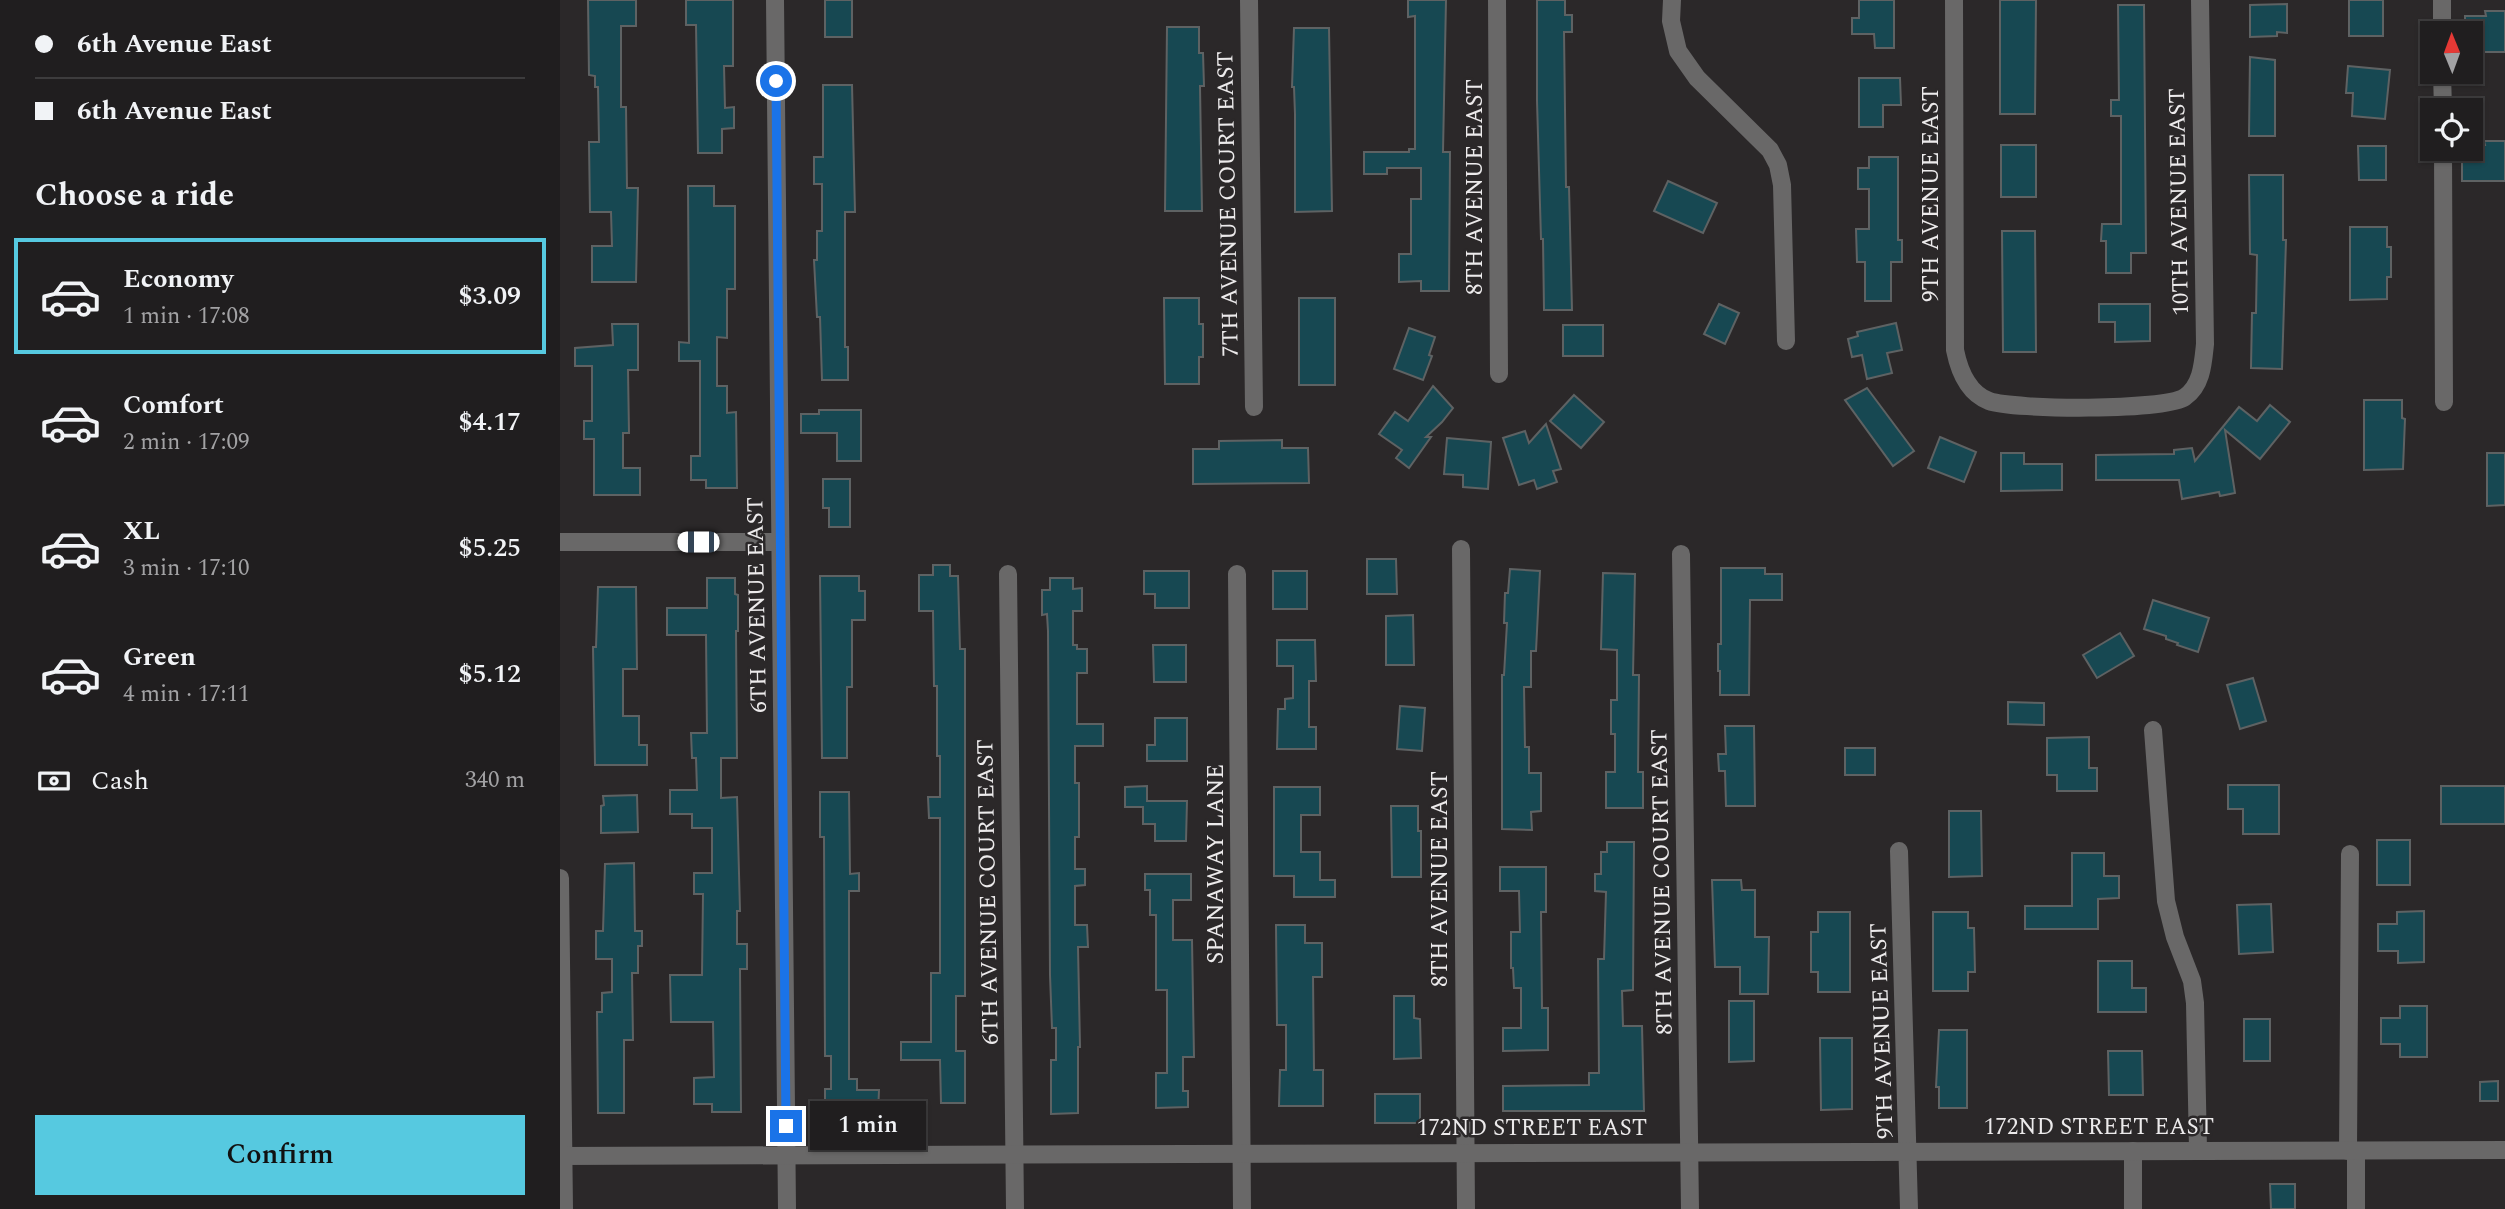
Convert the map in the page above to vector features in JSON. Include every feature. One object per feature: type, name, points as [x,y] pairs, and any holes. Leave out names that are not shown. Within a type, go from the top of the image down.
[{"type":"street","name":"6TH AVENUE EAST","points":[[775,0],[787,1209]]},
{"type":"street","name":"7TH AVENUE COURT EAST","points":[[1249,0],[1254,407]]},
{"type":"street","name":"8TH AVENUE EAST","points":[[1497,0],[1499,374]]},
{"type":"street","points":[[1672,0],[1671,21],[1678,51],[1698,78],[1770,150],[1778,165],[1782,185],[1786,341]]},
{"type":"street","name":"9TH AVENUE EAST","points":[[1954,0],[1955,350],[1958,364],[1968,384],[1989,401],[2015,405],[2135,407],[2169,403],[2183,398]]},
{"type":"street","name":"10TH AVENUE EAST","points":[[2183,398],[2197,382],[2202,371],[2205,344],[2200,0]]},
{"type":"street","points":[[2442,0],[2442,21]]},
{"type":"street","points":[[2443,161],[2444,402]]},
{"type":"street","points":[[560,542],[780,542]]},
{"type":"street","name":"8TH AVENUE EAST","points":[[1461,549],[1466,1209]]},
{"type":"street","name":"8TH AVENUE COURT EAST","points":[[1681,554],[1690,1209]]},
{"type":"street","name":"SPANAWAY LANE","points":[[1237,574],[1242,1209]]},
{"type":"street","name":"6TH AVENUE COURT EAST","points":[[1008,575],[1015,1209]]},
{"type":"street","points":[[2153,730],[2166,901],[2175,937],[2192,981],[2195,1003],[2198,1149]]},
{"type":"street","name":"9TH AVENUE EAST","points":[[1899,851],[1909,1209]]},
{"type":"street","points":[[2350,854],[2352,1151],[2356,1209]]},
{"type":"street","points":[[560,878],[564,1209]]},
{"type":"street","points":[[2133,1150],[2133,1209]]},
{"type":"street","name":"172ND STREET EAST","points":[[562,1156],[2505,1150]]},
{"type":"building","points":[[588,0],[636,0],[636,26],[621,26],[621,107],[626,107],[627,188],[638,188],[636,282],[592,282],[592,246],[612,246],[611,212],[590,212],[589,142],[599,142],[598,87],[595,87],[595,76],[589,75]]},
{"type":"building","points":[[686,0],[733,0],[733,66],[724,66],[725,108],[734,107],[734,128],[722,129],[722,153],[698,153],[696,25],[686,25]]},
{"type":"building","points":[[825,0],[852,0],[852,37],[825,37]]},
{"type":"building","points":[[1408,0],[1446,0],[1443,152],[1450,152],[1449,291],[1421,291],[1421,281],[1399,282],[1399,254],[1411,254],[1411,199],[1421,199],[1421,168],[1387,168],[1387,174],[1364,174],[1364,152],[1409,152],[1409,149],[1415,149],[1415,16],[1408,17]]},
{"type":"building","points":[[1537,0],[1565,0],[1565,15],[1572,15],[1572,32],[1564,32],[1566,187],[1569,187],[1572,310],[1544,310],[1537,101]]},
{"type":"building","points":[[1859,0],[1894,0],[1894,48],[1875,48],[1874,34],[1852,34],[1852,18],[1859,18]]},
{"type":"building","points":[[2000,0],[2036,0],[2035,114],[2000,114]]},
{"type":"building","points":[[2349,0],[2383,0],[2383,36],[2349,36]]},
{"type":"building","points":[[2287,4],[2287,33],[2250,37],[2250,5]]},
{"type":"building","points":[[2118,5],[2144,5],[2146,253],[2131,253],[2131,273],[2106,273],[2106,241],[2101,241],[2102,224],[2121,224],[2121,116],[2111,116],[2111,100],[2119,100]]},
{"type":"building","points":[[2485,11],[2505,11],[2505,52],[2483,52],[2483,21],[2465,21],[2465,16],[2486,16]]},
{"type":"building","points":[[1167,27],[1199,27],[1199,53],[1203,53],[1204,86],[1200,86],[1202,211],[1165,211]]},
{"type":"building","points":[[1294,28],[1329,28],[1332,211],[1295,212],[1295,114],[1292,87]]},
{"type":"building","points":[[2250,57],[2275,60],[2275,136],[2249,136]]},
{"type":"building","points":[[2348,66],[2390,70],[2385,119],[2352,116],[2353,93],[2346,93]]},
{"type":"building","points":[[1859,78],[1900,78],[1901,105],[1883,105],[1883,127],[1859,127]]},
{"type":"building","points":[[823,85],[852,85],[855,212],[845,212],[845,347],[848,347],[848,380],[822,380],[820,317],[817,317],[814,260],[817,260],[817,231],[822,231],[822,184],[814,184],[814,157],[823,157]]},
{"type":"building","points":[[2484,141],[2505,141],[2505,181],[2462,181],[2462,161],[2483,161]]},
{"type":"building","points":[[2001,145],[2036,145],[2036,197],[2001,197]]},
{"type":"building","points":[[2358,146],[2386,146],[2386,180],[2359,180]]},
{"type":"building","points":[[1869,157],[1898,157],[1898,240],[1902,240],[1902,262],[1891,262],[1891,301],[1865,301],[1865,262],[1857,262],[1856,229],[1869,229],[1869,189],[1858,189],[1858,168],[1869,168]]},
{"type":"building","points":[[2249,175],[2283,175],[2283,240],[2286,240],[2282,369],[2251,368],[2257,255],[2250,254]]},
{"type":"building","points":[[1668,181],[1717,203],[1703,233],[1654,211]]},
{"type":"building","points":[[688,186],[714,186],[714,206],[735,206],[735,289],[727,289],[727,338],[717,337],[717,386],[727,386],[727,413],[736,412],[737,488],[706,488],[706,480],[691,480],[691,456],[700,456],[700,361],[679,361],[679,342],[689,343]]},
{"type":"building","points":[[2350,227],[2387,227],[2387,247],[2391,247],[2391,277],[2387,277],[2387,299],[2350,300]]},
{"type":"building","points":[[2002,231],[2035,231],[2036,352],[2003,352]]},
{"type":"building","points":[[1164,298],[1199,298],[1199,324],[1203,324],[1203,357],[1199,357],[1199,384],[1165,384]]},
{"type":"building","points":[[1299,298],[1335,298],[1335,385],[1299,385]]},
{"type":"building","points":[[1719,304],[1739,313],[1725,344],[1704,334]]},
{"type":"building","points":[[2099,304],[2150,304],[2150,341],[2115,342],[2115,322],[2099,322]]},
{"type":"building","points":[[1896,323],[1902,350],[1887,353],[1892,373],[1867,379],[1862,355],[1852,357],[1848,339],[1858,336],[1857,332]]},
{"type":"building","points":[[612,324],[638,324],[638,370],[628,370],[629,433],[623,433],[623,468],[640,468],[640,495],[594,495],[594,439],[584,439],[584,421],[592,421],[592,366],[575,366],[575,348],[613,345]]},
{"type":"building","points":[[1563,325],[1603,325],[1603,356],[1563,356]]},
{"type":"building","points":[[1409,328],[1435,337],[1429,355],[1432,356],[1423,380],[1394,369]]},
{"type":"building","points":[[1433,386],[1453,408],[1426,437],[1431,437],[1409,468],[1396,458],[1402,450],[1379,434],[1395,412],[1408,421]]},
{"type":"building","points":[[1867,388],[1914,451],[1893,466],[1845,400]]},
{"type":"building","points":[[1574,395],[1604,422],[1581,448],[1550,421]]},
{"type":"building","points":[[2364,400],[2402,400],[2402,418],[2405,419],[2403,469],[2364,470]]},
{"type":"building","points":[[2270,405],[2290,422],[2260,459],[2225,430],[2235,493],[2220,496],[2219,492],[2182,499],[2179,480],[2096,480],[2096,455],[2174,454],[2174,450],[2192,448],[2195,461],[2239,407],[2257,421]]},
{"type":"building","points":[[819,410],[861,410],[861,461],[837,461],[837,433],[801,433],[801,414],[819,414]]},
{"type":"building","points":[[1546,424],[1561,469],[1553,471],[1557,482],[1537,489],[1534,480],[1519,485],[1503,438],[1525,431],[1529,443]]},
{"type":"building","points":[[1940,437],[1976,452],[1964,482],[1928,468]]},
{"type":"building","points":[[1447,438],[1491,442],[1488,489],[1463,487],[1463,475],[1444,474]]},
{"type":"building","points":[[1282,440],[1282,448],[1308,448],[1309,483],[1193,484],[1193,449],[1219,449],[1219,441]]},
{"type":"building","points":[[2001,453],[2024,453],[2024,464],[2062,464],[2062,490],[2001,491]]},
{"type":"building","points":[[2487,453],[2505,453],[2505,505],[2487,506]]},
{"type":"building","points":[[823,479],[850,479],[850,527],[829,527],[829,508],[823,508]]},
{"type":"building","points":[[1367,559],[1396,559],[1397,594],[1367,594]]},
{"type":"building","points":[[933,565],[950,565],[950,576],[958,576],[960,649],[965,649],[965,996],[956,996],[956,1051],[965,1051],[965,1103],[941,1103],[940,1060],[901,1060],[901,1042],[931,1042],[931,973],[940,973],[940,818],[929,818],[928,797],[940,797],[933,611],[919,611],[919,575],[933,575]]},
{"type":"building","points":[[1721,568],[1765,568],[1765,574],[1782,574],[1782,600],[1750,600],[1749,695],[1720,695],[1718,644],[1721,644]]},
{"type":"building","points":[[1510,569],[1540,571],[1536,651],[1531,651],[1531,687],[1524,687],[1525,747],[1529,747],[1529,773],[1541,773],[1541,811],[1531,812],[1532,830],[1502,829],[1502,675],[1507,623],[1504,623],[1505,593],[1508,593]]},
{"type":"building","points":[[1144,571],[1189,571],[1189,608],[1155,608],[1155,594],[1144,594]]},
{"type":"building","points":[[1273,571],[1307,571],[1307,609],[1273,609]]},
{"type":"building","points":[[1603,573],[1635,574],[1633,675],[1639,675],[1638,772],[1643,772],[1643,808],[1606,808],[1606,772],[1615,772],[1615,734],[1611,734],[1611,700],[1617,700],[1617,650],[1601,649]]},
{"type":"building","points":[[820,576],[859,576],[859,591],[865,591],[865,620],[852,620],[852,687],[847,687],[847,758],[822,758]]},
{"type":"building","points":[[707,578],[735,578],[735,594],[738,595],[737,758],[721,758],[721,798],[737,797],[740,911],[737,911],[737,944],[747,944],[747,969],[740,969],[741,1112],[712,1112],[712,1104],[694,1104],[694,1078],[714,1077],[713,1022],[671,1022],[670,975],[702,975],[703,894],[694,894],[694,873],[712,873],[712,828],[692,828],[692,814],[670,814],[670,790],[697,790],[696,758],[692,758],[691,733],[707,733],[706,635],[667,635],[667,608],[707,608]]},
{"type":"building","points":[[1050,578],[1073,578],[1073,589],[1082,588],[1082,611],[1073,611],[1073,645],[1077,645],[1077,649],[1087,649],[1087,673],[1077,673],[1077,724],[1103,724],[1103,746],[1075,746],[1075,783],[1079,783],[1079,837],[1075,837],[1075,869],[1085,869],[1085,885],[1075,886],[1075,925],[1087,925],[1088,947],[1078,947],[1078,1113],[1051,1114],[1051,1060],[1056,1060],[1056,1028],[1052,1028],[1050,975],[1048,631],[1047,614],[1042,615],[1042,590],[1050,590]]},
{"type":"building","points":[[598,587],[636,587],[637,669],[623,669],[623,716],[639,716],[639,745],[647,745],[647,765],[595,765],[593,647],[596,647]]},
{"type":"building","points":[[2153,600],[2209,618],[2198,652],[2177,645],[2178,643],[2166,639],[2166,636],[2144,629]]},
{"type":"building","points":[[1413,615],[1414,665],[1386,665],[1386,616]]},
{"type":"building","points":[[2120,633],[2134,656],[2097,678],[2083,655]]},
{"type":"building","points":[[1277,640],[1315,640],[1316,681],[1309,681],[1309,727],[1316,727],[1316,749],[1277,749],[1278,709],[1285,709],[1285,699],[1293,698],[1293,666],[1277,666]]},
{"type":"building","points":[[1153,645],[1186,645],[1186,682],[1154,682]]},
{"type":"building","points":[[2253,678],[2266,721],[2240,729],[2227,685]]},
{"type":"building","points":[[2008,702],[2044,703],[2044,725],[2008,724]]},
{"type":"building","points":[[1400,706],[1425,708],[1422,751],[1397,749]]},
{"type":"building","points":[[1155,718],[1187,718],[1187,761],[1147,761],[1147,745],[1155,745]]},
{"type":"building","points":[[1725,726],[1754,726],[1755,806],[1726,806],[1725,771],[1719,771],[1718,754],[1726,754]]},
{"type":"building","points":[[2089,737],[2089,768],[2097,768],[2097,791],[2057,791],[2057,775],[2047,775],[2047,738]]},
{"type":"building","points":[[1845,748],[1875,748],[1875,775],[1845,775]]},
{"type":"building","points":[[2228,785],[2279,785],[2279,834],[2243,834],[2243,809],[2228,809]]},
{"type":"building","points":[[1147,786],[1147,801],[1187,801],[1186,841],[1155,841],[1155,824],[1143,824],[1143,807],[1125,807],[1125,787]]},
{"type":"building","points":[[2441,786],[2505,786],[2505,824],[2441,824]]},
{"type":"building","points":[[1274,787],[1320,787],[1320,815],[1301,815],[1301,852],[1320,852],[1320,880],[1335,880],[1335,897],[1294,897],[1294,876],[1274,876]]},
{"type":"building","points":[[820,792],[849,792],[850,874],[859,873],[859,891],[849,891],[849,1079],[857,1079],[857,1090],[879,1090],[878,1114],[825,1115],[825,1089],[831,1089],[831,1056],[825,1056],[824,837],[820,837]]},
{"type":"building","points":[[637,795],[638,832],[601,833],[603,796]]},
{"type":"building","points":[[1391,806],[1418,806],[1421,877],[1392,877]]},
{"type":"building","points":[[1949,811],[1981,811],[1982,876],[1949,877]]},
{"type":"building","points":[[2377,840],[2410,840],[2410,885],[2377,885]]},
{"type":"building","points":[[1607,842],[1634,842],[1633,990],[1622,991],[1623,1026],[1642,1026],[1644,1111],[1503,1111],[1503,1086],[1589,1085],[1589,1073],[1599,1073],[1598,959],[1604,959],[1606,892],[1595,891],[1595,874],[1601,874],[1601,852],[1607,852]]},
{"type":"building","points":[[2072,853],[2104,853],[2104,876],[2119,876],[2119,898],[2098,899],[2098,929],[2025,929],[2025,906],[2072,906]]},
{"type":"building","points":[[634,863],[635,931],[642,931],[642,946],[638,946],[638,973],[632,973],[633,1040],[624,1040],[624,1113],[598,1113],[597,1012],[602,1012],[602,993],[612,992],[612,959],[596,959],[596,931],[603,931],[605,864]]},
{"type":"building","points":[[1500,867],[1546,867],[1546,912],[1541,912],[1542,1008],[1548,1008],[1548,1050],[1503,1051],[1503,1028],[1521,1028],[1521,988],[1514,988],[1511,968],[1511,932],[1520,932],[1519,891],[1500,891]]},
{"type":"building","points":[[1145,874],[1191,874],[1191,900],[1173,900],[1173,940],[1192,940],[1194,1057],[1183,1057],[1183,1091],[1188,1091],[1188,1107],[1156,1108],[1156,1073],[1167,1073],[1167,990],[1156,990],[1156,915],[1150,915],[1150,890],[1145,890]]},
{"type":"building","points":[[1712,880],[1741,880],[1742,890],[1755,890],[1755,937],[1769,937],[1768,994],[1740,994],[1740,967],[1715,967]]},
{"type":"building","points":[[2271,904],[2273,952],[2239,954],[2237,905]]},
{"type":"building","points":[[2424,911],[2424,962],[2398,963],[2398,951],[2378,951],[2378,924],[2397,924],[2397,912]]},
{"type":"building","points":[[1818,912],[1850,912],[1850,992],[1818,992],[1818,972],[1811,972],[1811,932],[1818,932]]},
{"type":"building","points":[[1933,912],[1968,912],[1968,928],[1974,928],[1975,972],[1968,972],[1968,991],[1933,991]]},
{"type":"building","points":[[1276,925],[1305,925],[1305,943],[1322,943],[1322,977],[1313,977],[1314,1070],[1323,1070],[1323,1106],[1279,1106],[1280,1070],[1286,1070],[1286,1025],[1277,1025]]},
{"type":"building","points":[[2098,961],[2132,961],[2132,988],[2146,988],[2146,1012],[2098,1012]]},
{"type":"building","points":[[1394,996],[1414,996],[1414,1018],[1420,1019],[1421,1058],[1394,1059]]},
{"type":"building","points":[[1729,1001],[1754,1001],[1754,1061],[1729,1062]]},
{"type":"building","points":[[2400,1006],[2427,1006],[2427,1057],[2400,1057],[2400,1044],[2381,1044],[2381,1018],[2400,1018]]},
{"type":"building","points":[[2244,1019],[2270,1019],[2270,1061],[2244,1061]]},
{"type":"building","points":[[1939,1030],[1967,1030],[1967,1108],[1939,1108],[1939,1087],[1936,1087]]},
{"type":"building","points":[[1820,1038],[1852,1038],[1852,1109],[1821,1110]]},
{"type":"building","points":[[2108,1051],[2142,1051],[2143,1095],[2109,1095]]},
{"type":"building","points":[[2498,1081],[2498,1101],[2480,1101],[2480,1082]]},
{"type":"building","points":[[1375,1094],[1420,1094],[1420,1123],[1375,1123]]},
{"type":"building","points":[[2270,1184],[2295,1184],[2295,1209],[2271,1209]]},
{"type":"route","points":[[776,81],[786,1126]]}]
